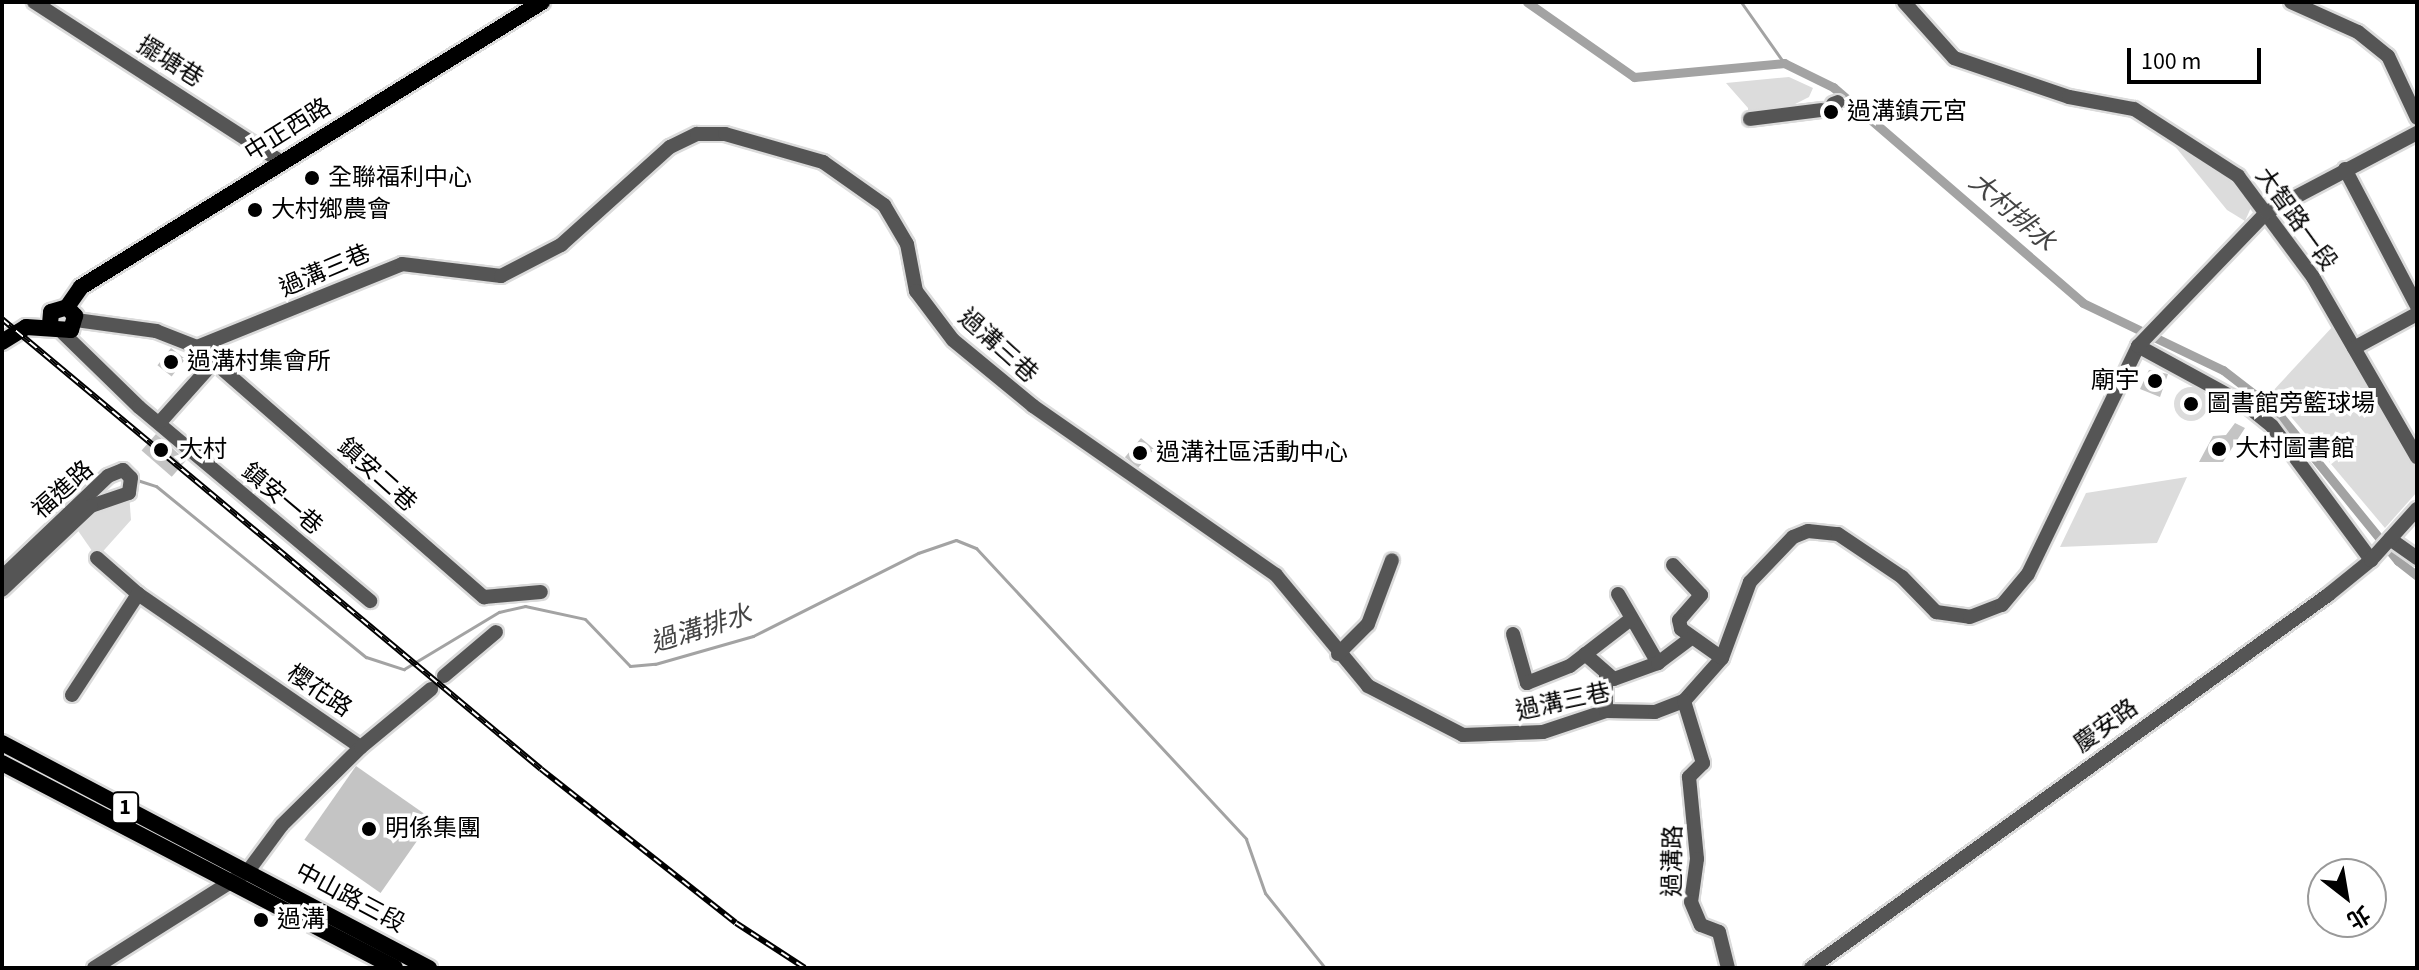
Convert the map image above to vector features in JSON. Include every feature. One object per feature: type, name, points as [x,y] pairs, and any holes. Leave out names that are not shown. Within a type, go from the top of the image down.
[{"type":"main road","name":"中正西路","points":[[2,342],[26,327],[56,328],[71,313],[81,287],[542,2]]},
{"type":"main road","name":"中正西路","points":[[56,328],[54,309],[71,313]]},
{"type":"main road","name":"1","points":[[2,743],[242,876]]},
{"type":"main road","name":"1","points":[[2,763],[242,876]]},
{"type":"main road","name":"中山路三段","points":[[242,876],[395,968]]},
{"type":"main road","name":"中山路三段","points":[[242,876],[429,968]]},
{"type":"street","name":"擺塘巷","points":[[34,2],[281,162]]},
{"type":"street","name":"大智路一段","points":[[1905,2],[1954,58],[2069,97],[2134,109],[2214,158],[2267,212],[2354,348],[2417,457]]},
{"type":"street","points":[[2291,2],[2358,32],[2388,56],[2417,118]]},
{"type":"street","points":[[1750,119],[1830,106]]},
{"type":"street","points":[[1684,701],[1722,658],[1750,582],[1793,537],[1820,529],[1838,534],[1902,577],[1936,612],[1970,617],[2002,605],[2022,587],[2138,346],[2153,328],[2267,212],[2417,133]]},
{"type":"street","name":"過溝三巷","points":[[197,347],[402,264],[480,277],[533,263],[670,147],[697,134],[725,134],[823,162],[867,190],[907,244],[916,291],[953,340],[1033,406],[1276,575],[1338,654],[1368,686],[1463,735],[1543,732],[1606,711],[1655,712],[1684,701]]},
{"type":"street","points":[[2345,169],[2417,306]]},
{"type":"street","points":[[71,313],[156,331],[197,347]]},
{"type":"street","points":[[2354,348],[2417,314]]},
{"type":"street","name":"鎮安一巷","points":[[56,328],[69,345],[370,601]]},
{"type":"street","points":[[2138,346],[2246,405],[2272,426],[2381,549],[2417,558]]},
{"type":"street","name":"鎮安二巷","points":[[197,347],[484,597],[541,592]]},
{"type":"street","points":[[161,421],[214,362]]},
{"type":"street","name":"福進路","points":[[2,577],[108,476],[123,470],[131,478],[129,493],[91,506],[2,590]]},
{"type":"street","name":"慶安路","points":[[1811,968],[2381,549],[2417,509]]},
{"type":"street","name":"櫻花路","points":[[97,558],[138,594],[361,747],[282,825],[242,876]]},
{"type":"street","points":[[1338,654],[1368,624],[1392,560]]},
{"type":"street","points":[[1673,565],[1701,595],[1679,620],[1690,639],[1722,658]]},
{"type":"street","points":[[72,695],[138,594]]},
{"type":"street","points":[[1618,594],[1658,663]]},
{"type":"street","points":[[1513,634],[1527,683],[1585,654],[1631,619]]},
{"type":"street","points":[[444,676],[496,632]]},
{"type":"street","points":[[1585,654],[1614,679],[1658,663],[1690,639]]},
{"type":"street","points":[[1606,674],[1606,711]]},
{"type":"street","points":[[361,747],[431,689]]},
{"type":"street","name":"過溝路","points":[[1684,701],[1703,763],[1689,777],[1697,859],[1691,902],[1701,925],[1719,932],[1728,968]]},
{"type":"street","points":[[94,968],[242,876]]},
{"type":"shaded area","points":[[1789,77],[1813,88],[1809,97],[1748,128],[1748,108],[1726,83]]},
{"type":"shaded area","points":[[2160,128],[2200,150],[2253,203],[2245,221],[2227,210]]},
{"type":"shaded area","points":[[2335,324],[2417,466],[2417,492],[2385,528],[2271,393]]},
{"type":"shaded area","name":"圖書館旁籃球場","points":[[2191,387],[2203,392],[2208,404],[2203,416],[2191,421],[2179,416],[2174,404],[2179,392]]},
{"type":"shaded area","points":[[2187,477],[2157,543],[2060,547],[2086,493]]},
{"type":"shaded area","points":[[129,493],[131,520],[97,558],[72,522]]},
{"type":"building","name":"過溝村集會所","points":[[171,348],[185,359],[172,376],[157,365]]},
{"type":"building","name":"廟宇","points":[[2149,370],[2168,374],[2160,397],[2140,389]]},
{"type":"building","name":"大村圖書館","points":[[2235,423],[2245,428],[2223,462],[2199,462],[2213,436],[2226,435]]},
{"type":"building","points":[[156,434],[186,460],[172,477],[142,451]]},
{"type":"building","name":"過溝社區活動中心","points":[[1141,438],[1154,449],[1138,468],[1125,457]]},
{"type":"building","name":"明係集團","points":[[356,766],[432,819],[381,893],[304,840]]},
{"type":"waterway","name":"大村排水","points":[[1527,2],[1634,77],[1784,63],[1833,87],[2083,303],[2223,370],[2276,411],[2398,561],[2417,576]]},
{"type":"waterway","points":[[1741,2],[1784,63]]},
{"type":"waterway","name":"過溝排水","points":[[137,480],[156,486],[366,657],[404,669],[499,612],[525,606],[585,619],[630,666],[655,664],[753,636],[918,553],[956,540],[976,548],[1246,839],[1265,893],[1325,968]]},
{"type":"railway","points":[[2,319],[541,769],[736,923],[805,968]]},
{"type":"place","name":"過溝鎮元宮","points":[[1831,112]]},
{"type":"place","name":"全聯福利中心","points":[[312,178]]},
{"type":"place","name":"大村鄉農會","points":[[255,210]]},
{"type":"place","name":"過溝村集會所","points":[[171,362]]},
{"type":"place","name":"廟宇","points":[[2155,381]]},
{"type":"place","name":"圖書館旁籃球場","points":[[2191,404]]},
{"type":"place","name":"大村圖書館","points":[[2219,449]]},
{"type":"place","name":"大村","points":[[161,450]]},
{"type":"place","name":"過溝社區活動中心","points":[[1140,453]]},
{"type":"place","name":"明係集團","points":[[369,829]]},
{"type":"place","name":"過溝","points":[[261,920]]}]
